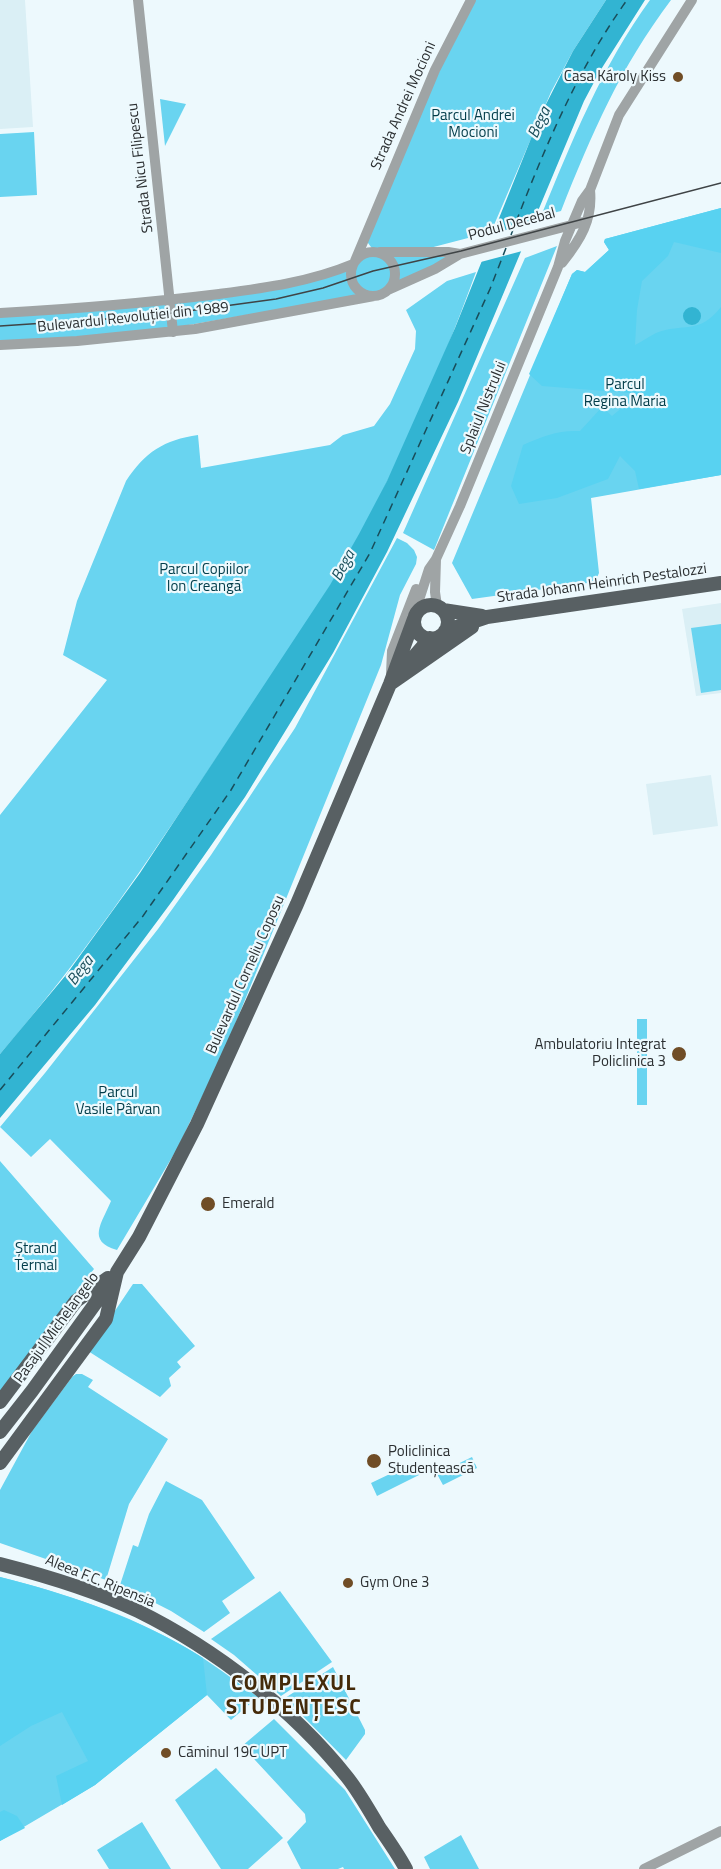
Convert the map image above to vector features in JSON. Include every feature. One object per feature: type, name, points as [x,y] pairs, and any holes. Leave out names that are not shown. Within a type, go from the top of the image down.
[{"type":"main road","name":"Strada Johann Heinrich Pestalozzi","points":[[445,631],[487,617],[721,583]]},
{"type":"main road","points":[[427,605],[440,608],[447,622],[445,631],[430,638],[418,632],[415,628],[417,614],[427,605]]},
{"type":"main road","name":"Strada Johann Heinrich Pestalozzi","points":[[440,608],[487,617]]},
{"type":"main road","name":"Bulevardul Corneliu Coposu","points":[[0,1463],[106,1319],[117,1272],[139,1237],[197,1124],[297,904],[390,684],[417,614]]},
{"type":"main road","points":[[390,684],[487,617]]},
{"type":"main road","name":"Bulevardul Corneliu Coposu","points":[[390,684],[430,638]]},
{"type":"main road","name":"Bulevardul Corneliu Coposu","points":[[0,1402],[76,1301],[117,1272]]},
{"type":"main road","name":"Pasajul Michelangelo","points":[[0,1432],[117,1272]]},
{"type":"main road","name":"Aleea F.C. Ripensia","points":[[0,1564],[74,1586],[138,1611],[195,1645],[257,1688],[275,1702],[323,1749],[349,1779],[406,1869]]},
{"type":"street","name":"Strada Nicu Filipescu","points":[[138,0],[173,332]]},
{"type":"street","name":"Strada Andrei Mocioni","points":[[354,262],[435,70],[471,0]]},
{"type":"street","name":"Splaiul Nistrului","points":[[417,614],[429,569],[436,559],[558,267],[565,241],[582,201],[590,190],[619,115],[692,0]]},
{"type":"street","name":"Splaiul Nistrului","points":[[558,267],[578,244],[592,205],[590,190]]},
{"type":"street","name":"Podul Decebal","points":[[460,254],[587,221]]},
{"type":"street","name":"Strada Andrei Mocioni","points":[[368,226],[367,236],[372,252]]},
{"type":"street","name":"Bulevardul Revoluției din 1989","points":[[0,312],[75,309],[170,300],[288,283],[328,273],[354,262],[363,254],[372,252]]},
{"type":"street","points":[[372,252],[460,254]]},
{"type":"street","points":[[372,252],[388,258],[394,268],[394,280],[388,290]]},
{"type":"street","name":"Bulevardul Revoluției din 1989","points":[[0,345],[173,332],[225,325],[374,296],[435,269],[460,254]]},
{"type":"street","points":[[354,262],[351,275],[354,286],[363,293],[374,296]]},
{"type":"street","name":"Splaiul Nistrului","points":[[436,559],[440,608]]},
{"type":"street","points":[[390,684],[392,651],[420,579],[429,569]]},
{"type":"street","points":[[644,1869],[721,1831]]},
{"type":"shaded area","points":[[0,0],[25,0],[33,127],[0,129]]},
{"type":"shaded area","points":[[721,208],[721,253],[674,242],[668,256],[642,281],[637,310],[635,345],[656,333],[705,322],[721,307],[721,475],[639,489],[635,471],[620,456],[608,479],[557,498],[519,504],[511,486],[523,445],[551,434],[580,431],[602,407],[612,416],[624,406],[630,393],[542,386],[529,374],[572,274],[577,270],[585,272],[609,250],[604,242],[605,239]]},
{"type":"shaded area","points":[[721,603],[721,693],[696,696],[682,609]]},
{"type":"shaded area","points":[[711,775],[718,826],[653,835],[646,784]]},
{"type":"shaded area","points":[[0,1577],[79,1600],[155,1631],[179,1644],[203,1658],[207,1695],[95,1785],[62,1805],[56,1776],[88,1761],[62,1712],[31,1726],[0,1746]]},
{"type":"shaded area","points":[[4,1810],[17,1816],[25,1828],[0,1841],[0,1812]]},
{"type":"green space","name":"Parcul Andrei Mocioni","points":[[471,0],[606,0],[573,51],[551,92],[491,232],[422,250],[374,251],[368,243],[367,234]]},
{"type":"green space","points":[[650,0],[671,0],[653,25],[608,102],[561,211],[541,216],[589,105],[617,51]]},
{"type":"green space","points":[[160,99],[186,104],[165,146]]},
{"type":"green space","points":[[34,132],[37,195],[0,197],[0,134]]},
{"type":"green space","name":"Parcul Regina Maria","points":[[721,208],[721,475],[591,498],[599,573],[595,582],[472,599],[452,563],[572,274],[577,270],[585,272],[609,250],[604,242],[605,239]]},
{"type":"green space","points":[[557,246],[434,550],[403,533],[525,258]]},
{"type":"green space","points":[[373,254],[386,260],[392,273],[386,286],[373,292],[360,286],[354,273],[360,260]]},
{"type":"green space","points":[[388,254],[453,256],[394,284],[397,268]]},
{"type":"green space","points":[[348,268],[349,282],[363,295],[177,327],[174,303]]},
{"type":"green space","name":"Parcul Copiilor Ion Creangă","points":[[476,272],[445,353],[392,472],[330,586],[139,873],[86,947],[0,1054],[0,815],[107,680],[63,655],[77,601],[126,481],[140,462],[156,449],[186,437],[198,435],[201,468],[330,445],[343,435],[374,426],[390,404],[415,349],[416,331],[406,310],[447,281]]},
{"type":"green space","points":[[168,303],[170,329],[0,341],[0,316]]},
{"type":"green space","name":"Parcul Vasile Pârvan","points":[[397,538],[414,550],[417,557],[416,564],[400,595],[381,665],[225,1049],[177,1149],[117,1250],[107,1246],[99,1236],[99,1230],[111,1201],[50,1139],[31,1157],[0,1127],[158,929],[211,855],[295,728]]},
{"type":"green space","points":[[721,624],[721,690],[701,693],[691,628]]},
{"type":"green space","points":[[637,1019],[647,1019],[647,1105],[637,1105]]},
{"type":"green space","name":"Ștrand Termal","points":[[0,1161],[94,1269],[0,1392]]},
{"type":"green space","points":[[133,1284],[142,1284],[195,1346],[177,1362],[181,1367],[169,1378],[171,1386],[160,1397],[88,1351]]},
{"type":"green space","points":[[76,1374],[82,1374],[93,1380],[88,1387],[168,1439],[129,1504],[106,1580],[0,1543],[0,1490],[32,1431]]},
{"type":"green space","points":[[472,1457],[477,1468],[443,1485],[437,1474]]},
{"type":"green space","points":[[415,1462],[421,1474],[377,1496],[371,1483]]},
{"type":"green space","points":[[166,1481],[202,1500],[255,1578],[222,1601],[230,1613],[204,1632],[171,1611],[120,1585],[133,1545],[138,1547],[149,1514]]},
{"type":"green space","points":[[0,1577],[72,1597],[141,1624],[195,1653],[258,1697],[231,1720],[207,1695],[95,1785],[0,1841]]},
{"type":"green space","points":[[280,1591],[332,1662],[281,1696],[234,1655],[211,1639]]},
{"type":"green space","points":[[333,1667],[365,1730],[365,1734],[346,1760],[285,1698]]},
{"type":"green space","points":[[274,1719],[345,1790],[395,1869],[344,1869],[343,1867],[301,1869],[287,1842],[306,1822],[305,1814],[242,1746]]},
{"type":"green space","points":[[216,1768],[283,1838],[248,1869],[221,1869],[175,1800]]},
{"type":"green space","points":[[142,1822],[171,1869],[109,1869],[97,1850]]},
{"type":"green space","points":[[461,1835],[479,1869],[430,1869],[424,1857]]},
{"type":"water","name":"Bega","points":[[606,0],[645,0],[600,71],[584,101],[458,402],[387,552],[333,653],[245,797],[173,900],[95,1005],[0,1118],[0,1054],[66,975],[140,873],[330,585],[359,534],[387,481],[455,328],[540,116],[573,51]]},
{"type":"water","points":[[692,307],[698,310],[701,316],[698,322],[692,325],[686,322],[683,316],[686,310]]},
{"type":"pier","points":[[537,221],[526,250],[477,263],[489,235]]},
{"type":"ferry route","points":[[511,235],[535,174],[576,84],[627,0]]},
{"type":"ferry route","points":[[0,1090],[143,916],[231,790],[370,553],[490,289],[506,248]]},
{"type":"tram line","points":[[0,326],[151,316],[276,299],[323,288],[373,271],[461,251],[721,183]]},
{"type":"place","name":"Casa Károly Kiss","points":[[678,77]]},
{"type":"place","name":"Ambulatoriu Integrat Policlinica 3","points":[[679,1054]]},
{"type":"place","name":"Emerald","points":[[208,1204]]},
{"type":"place","name":"Policlinica Studențească","points":[[374,1461]]},
{"type":"place","name":"Gym One 3","points":[[348,1583]]},
{"type":"place","name":"Căminul 19C UPT","points":[[166,1753]]},
{"type":"district","name":"COMPLEXUL STUDENȚESC","points":[[294,1697]]}]
